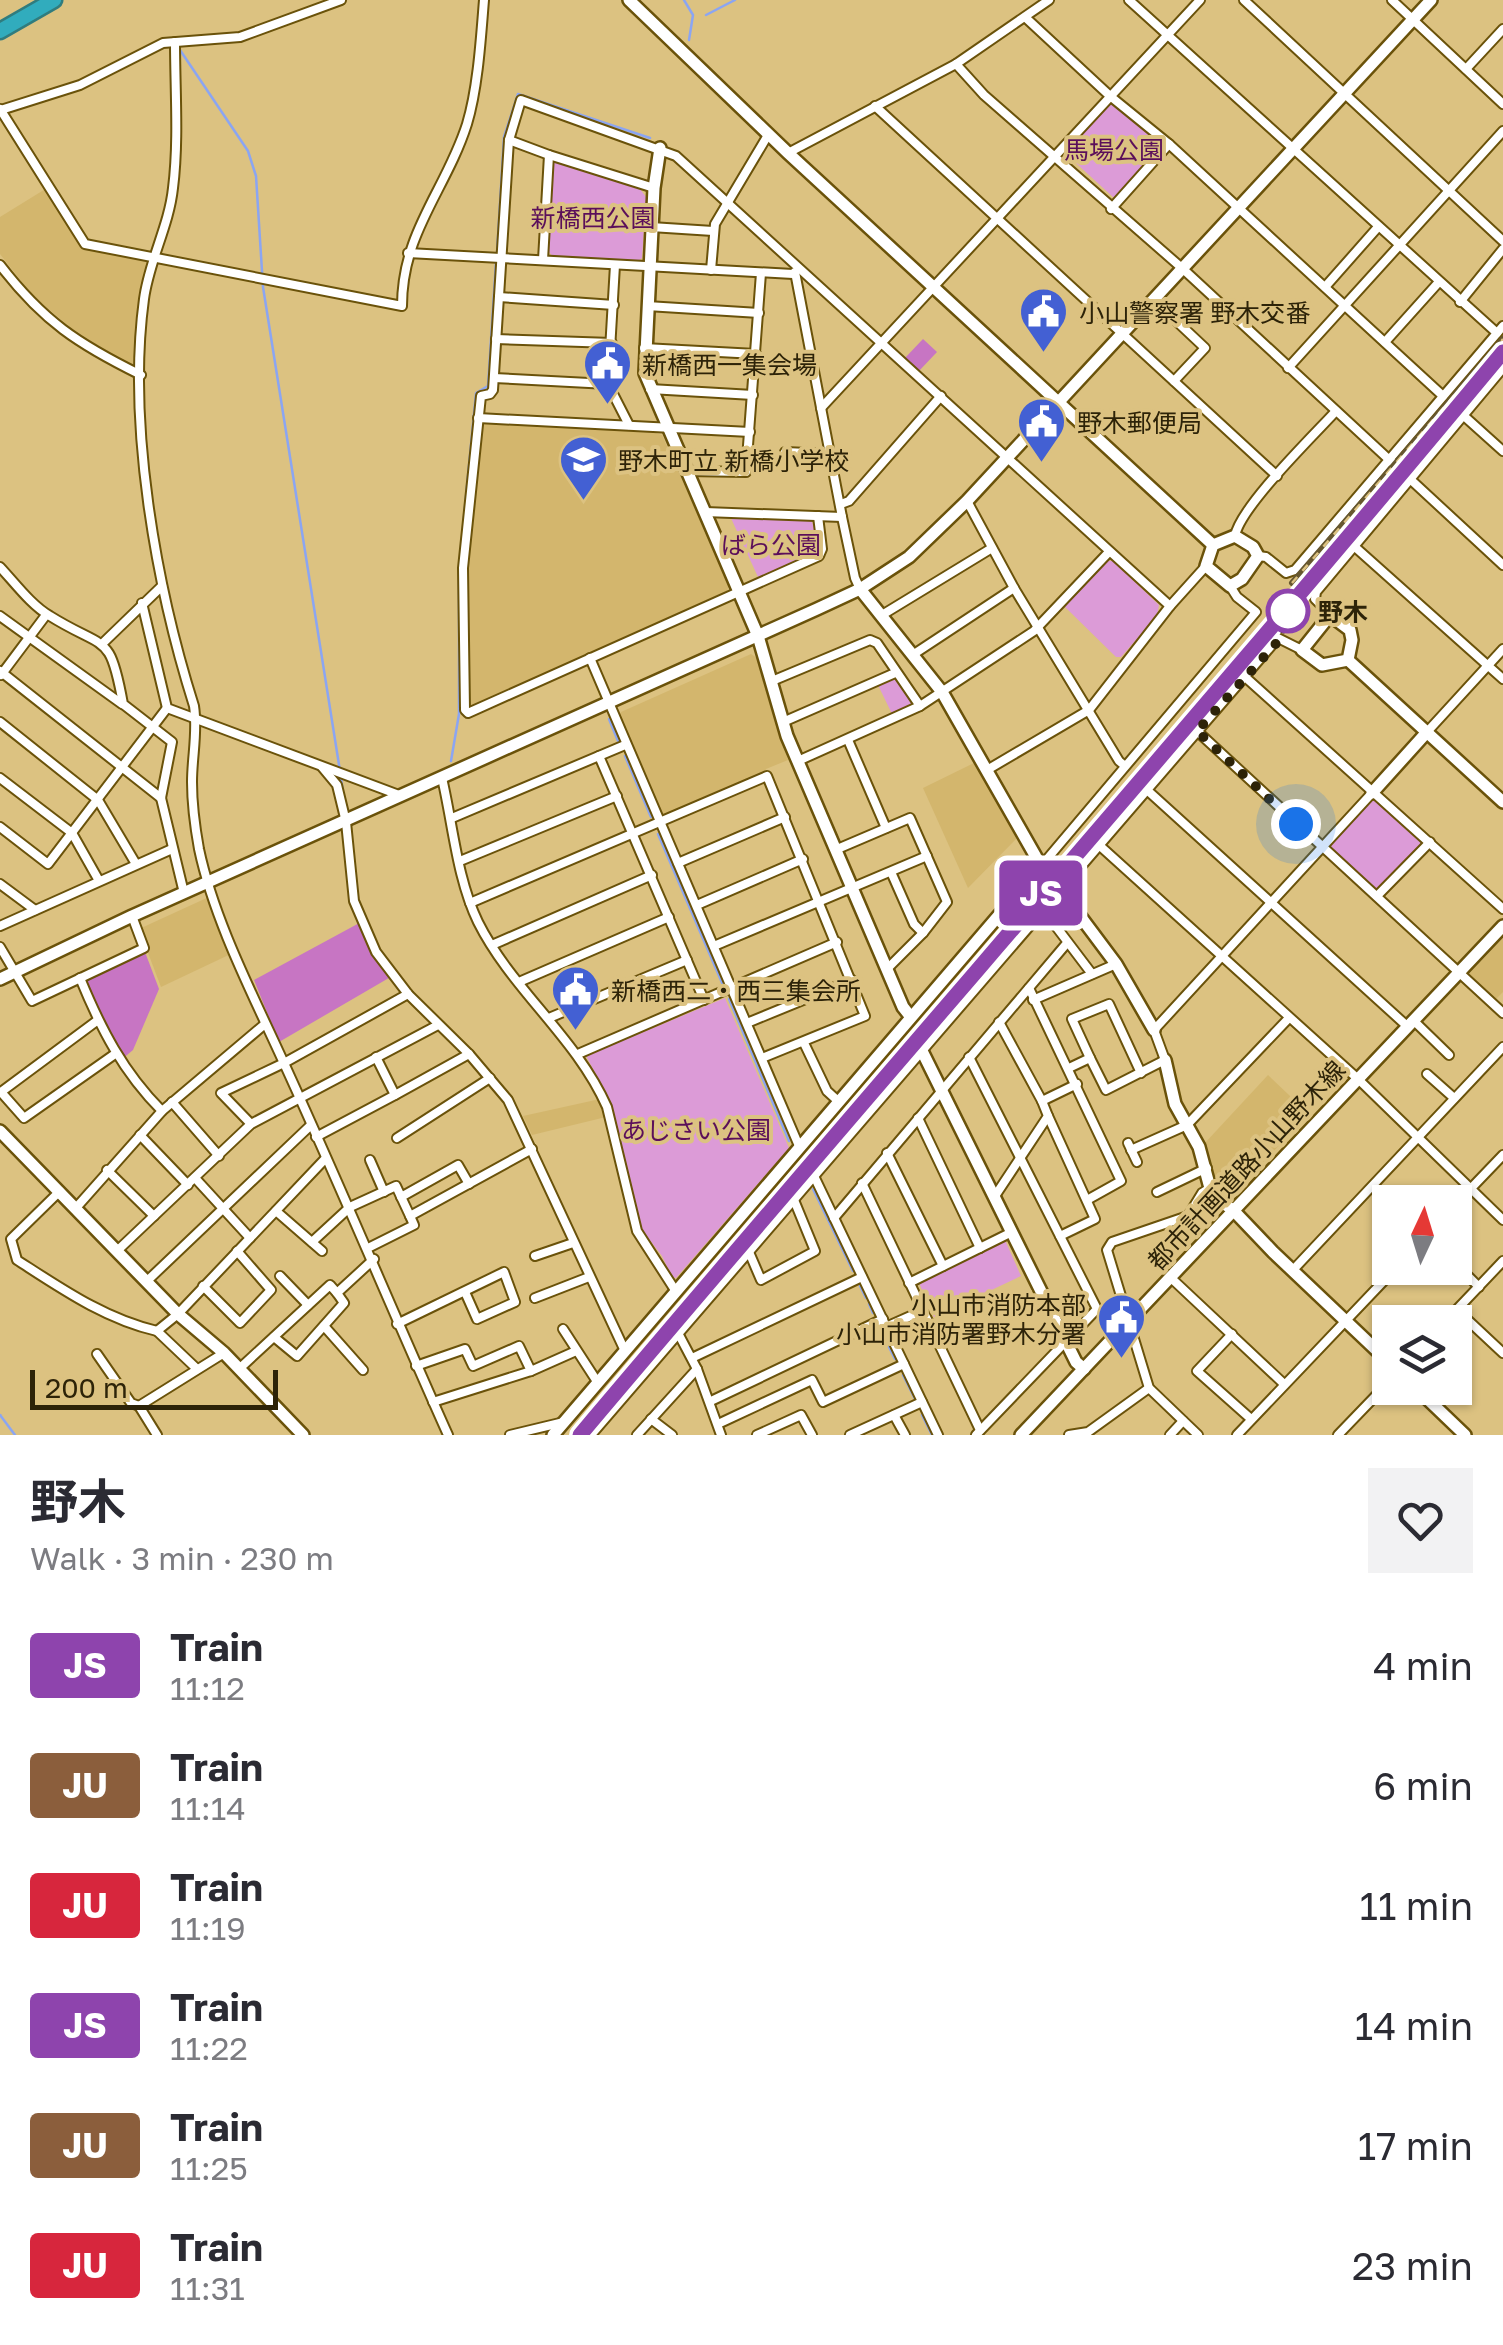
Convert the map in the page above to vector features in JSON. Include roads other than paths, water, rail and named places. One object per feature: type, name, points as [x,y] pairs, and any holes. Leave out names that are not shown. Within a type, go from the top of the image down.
[{"type":"highway","points":[[0,31],[54,0]]},
{"type":"street","points":[[340,0],[240,36],[163,43],[49,98],[1,110],[84,244],[402,306],[402,278],[408,253],[467,123],[484,0]]},
{"type":"street","points":[[629,0],[768,135],[1214,544]]},
{"type":"street","points":[[788,153],[956,64],[1049,0]]},
{"type":"street","points":[[1129,0],[1460,302],[1500,330],[1291,573],[1258,556]]},
{"type":"street","points":[[821,408],[1200,0]]},
{"type":"street","points":[[1244,0],[1503,241]]},
{"type":"street","points":[[1392,0],[1503,104]]},
{"type":"street","points":[[0,979],[758,636],[860,588],[909,557],[967,501],[1431,0]]},
{"type":"street","points":[[1026,18],[1443,396]]},
{"type":"street","points":[[1466,69],[1503,30]]},
{"type":"street","points":[[175,42],[173,190],[144,295],[143,468],[162,586],[197,722],[192,780],[194,817],[208,884],[324,1159],[374,1259],[397,1324],[448,1435]]},
{"type":"street","points":[[956,64],[984,95],[1183,269],[1503,565]]},
{"type":"street","points":[[818,516],[822,553],[468,713],[465,710],[463,568],[480,399],[492,392],[494,378],[508,140],[521,100],[676,156],[796,271],[942,396],[1108,553],[1170,606]]},
{"type":"street","points":[[875,106],[1277,476]]},
{"type":"street","points":[[1288,368],[1503,131]]},
{"type":"street","points":[[711,270],[713,230],[768,135]]},
{"type":"street","points":[[508,140],[654,188]]},
{"type":"street","points":[[1111,208],[1169,144]]},
{"type":"street","points":[[660,148],[643,364],[650,389],[758,636],[783,722],[851,890],[910,1016]]},
{"type":"street","points":[[543,260],[549,155]]},
{"type":"street","points":[[651,226],[713,230]]},
{"type":"street","points":[[1326,286],[1378,227]]},
{"type":"street","points":[[1460,302],[1503,249]]},
{"type":"street","points":[[408,253],[761,273],[796,271]]},
{"type":"street","points":[[0,265],[26,299],[83,347],[141,375]]},
{"type":"street","points":[[615,265],[608,384],[630,426]]},
{"type":"street","points":[[796,271],[842,517],[860,588],[942,692],[1042,864],[1116,964],[1154,1030],[1175,1104],[1217,1199],[1233,1210],[1372,1346]]},
{"type":"street","points":[[686,471],[746,472],[761,273]]},
{"type":"street","points":[[1385,342],[1438,282]]},
{"type":"street","points":[[499,297],[614,305]]},
{"type":"street","points":[[1154,300],[1206,348],[1174,381]]},
{"type":"street","points":[[647,306],[758,313]]},
{"type":"street","points":[[496,339],[612,343]]},
{"type":"street","points":[[644,348],[756,354]]},
{"type":"street","points":[[1348,660],[1350,630],[1314,595],[1503,368]]},
{"type":"street","points":[[494,378],[608,384]]},
{"type":"street","points":[[650,389],[753,395]]},
{"type":"street","points":[[841,504],[849,501],[942,396]]},
{"type":"street","points":[[1235,536],[1238,524],[1336,410]]},
{"type":"street","points":[[1464,416],[1503,451]]},
{"type":"street","points":[[478,418],[750,432]]},
{"type":"street","points":[[785,452],[831,454]]},
{"type":"street","points":[[967,501],[1014,588],[1118,761],[1125,766]]},
{"type":"street","points":[[706,512],[842,517]]},
{"type":"street","points":[[987,770],[1088,710],[1206,566],[1214,544],[1235,536]]},
{"type":"street","points":[[1235,536],[1253,547],[1258,556]]},
{"type":"street","points":[[1354,547],[1503,679]]},
{"type":"street","points":[[882,615],[992,548]]},
{"type":"street","points":[[798,762],[942,692],[1039,626],[1108,553]]},
{"type":"street","points":[[1230,586],[1242,579],[1258,556]]},
{"type":"street","points":[[553,1435],[1256,612],[1206,566]]},
{"type":"street","points":[[0,567],[46,614],[103,643],[115,662],[123,704]]},
{"type":"street","points":[[103,643],[162,586]]},
{"type":"street","points":[[914,654],[1014,588]]},
{"type":"street","points":[[142,604],[167,708]]},
{"type":"street","points":[[46,614],[1,674],[161,798]]},
{"type":"street","points":[[0,616],[172,742],[161,798],[184,893]]},
{"type":"street","points":[[1302,650],[1326,620],[1334,618]]},
{"type":"street","points":[[591,1435],[1278,638],[1322,664],[1348,660]]},
{"type":"street","points":[[772,681],[870,640],[877,644],[920,706]]},
{"type":"street","points":[[1154,1030],[1503,649]]},
{"type":"street","points":[[590,658],[799,1146]]},
{"type":"street","points":[[1348,660],[1503,802]]},
{"type":"street","points":[[783,722],[896,673]]},
{"type":"street","points":[[1244,676],[1503,909]]},
{"type":"street","points":[[167,708],[399,796]]},
{"type":"street","points":[[0,827],[48,864],[167,708]]},
{"type":"street","points":[[0,722],[98,800],[136,864]]},
{"type":"street","points":[[1197,731],[1503,1013]]},
{"type":"street","points":[[848,740],[886,828]]},
{"type":"street","points":[[452,818],[626,745]]},
{"type":"street","points":[[599,756],[704,1000]]},
{"type":"street","points":[[322,767],[338,785],[354,901],[376,952],[408,994],[469,1054],[508,1100],[625,1351]]},
{"type":"street","points":[[470,903],[768,776],[866,1016],[762,1058]]},
{"type":"street","points":[[0,778],[72,833],[98,880]]},
{"type":"street","points":[[442,778],[470,903],[518,982],[578,1054],[607,1107],[638,1231],[675,1290]]},
{"type":"street","points":[[1147,790],[1270,902],[1450,1055]]},
{"type":"street","points":[[460,861],[617,796]]},
{"type":"street","points":[[678,863],[785,817]]},
{"type":"street","points":[[835,850],[910,818],[928,856],[948,902],[887,969]]},
{"type":"street","points":[[1377,896],[1430,842]]},
{"type":"street","points":[[1099,845],[1358,1079],[1466,1185]]},
{"type":"street","points":[[0,926],[172,848]]},
{"type":"street","points":[[714,946],[928,856]]},
{"type":"street","points":[[696,905],[803,859]]},
{"type":"street","points":[[891,872],[914,924],[923,933]]},
{"type":"street","points":[[492,944],[652,875]]},
{"type":"street","points":[[0,884],[35,910]]},
{"type":"street","points":[[1042,908],[1092,974]]},
{"type":"street","points":[[0,946],[32,1001],[144,948],[132,916]]},
{"type":"street","points":[[518,982],[669,917]]},
{"type":"street","name":"都市計画道路小山野木線","points":[[1021,1435],[1503,926]]},
{"type":"street","points":[[578,1054],[837,942]]},
{"type":"street","points":[[834,1218],[1066,943]]},
{"type":"street","points":[[549,1018],[687,960]]},
{"type":"street","points":[[1033,1000],[1116,964]]},
{"type":"street","points":[[80,978],[115,1054],[136,1085],[162,1111]]},
{"type":"street","points":[[746,1022],[852,980]]},
{"type":"street","points":[[1029,988],[1121,1182],[1087,1200]]},
{"type":"street","points":[[221,1093],[408,994]]},
{"type":"street","points":[[1141,1073],[1108,1004],[1072,1019],[1106,1090],[1141,1073],[1164,1060]]},
{"type":"street","points":[[1137,1162],[1130,1146],[1187,1124],[1288,1019]]},
{"type":"street","points":[[98,1020],[1,1092],[24,1118],[115,1054]]},
{"type":"street","points":[[999,1022],[1042,1102],[1095,1219],[1060,1236]]},
{"type":"street","points":[[75,1209],[162,1111],[266,1024]]},
{"type":"street","points":[[118,1250],[251,1124],[438,1025]]},
{"type":"street","points":[[804,1043],[827,1091],[838,1101]]},
{"type":"street","points":[[1292,1270],[1503,1047]]},
{"type":"street","points":[[922,1051],[1065,1342],[1084,1369]]},
{"type":"street","points":[[316,1137],[469,1054]]},
{"type":"street","points":[[376,1057],[395,1095]]},
{"type":"street","points":[[862,1183],[978,1433],[1097,1309],[970,1057]]},
{"type":"street","points":[[1070,1068],[1090,1058]]},
{"type":"street","points":[[1427,1074],[1454,1098]]},
{"type":"street","points":[[206,1076],[251,1124]]},
{"type":"street","points":[[397,1138],[490,1078]]},
{"type":"street","points":[[1042,1102],[1077,1084]]},
{"type":"street","points":[[172,1102],[219,1156]]},
{"type":"street","points":[[994,1196],[1048,1116]]},
{"type":"street","points":[[918,1118],[980,1248]]},
{"type":"street","points":[[146,1281],[311,1125]]},
{"type":"street","points":[[1,1135],[178,1314],[240,1369],[295,1432]]},
{"type":"street","points":[[140,1135],[223,1207],[250,1238]]},
{"type":"street","points":[[410,1216],[532,1149]]},
{"type":"street","points":[[888,1153],[943,1266]]},
{"type":"street","points":[[1472,1187],[1503,1154]]},
{"type":"street","points":[[158,1330],[178,1314],[324,1159]]},
{"type":"street","points":[[370,1160],[384,1192]]},
{"type":"street","points":[[400,1197],[458,1165],[469,1184]]},
{"type":"street","points":[[1158,1192],[1206,1168]]},
{"type":"street","points":[[107,1170],[154,1216]]},
{"type":"street","points":[[814,1176],[938,1435]]},
{"type":"street","points":[[312,1242],[350,1207],[396,1186],[414,1225],[368,1248]]},
{"type":"street","points":[[1198,1435],[1149,1388],[1108,1246],[1188,1216],[1202,1193],[1210,1188]]},
{"type":"street","points":[[11,1239],[60,1191]]},
{"type":"street","points":[[1472,1191],[1503,1220]]},
{"type":"street","points":[[750,1252],[761,1280],[815,1251],[794,1200]]},
{"type":"street","points":[[276,1211],[322,1251]]},
{"type":"street","points":[[0,1230],[11,1239],[17,1260],[73,1297],[129,1324],[158,1330],[197,1370]]},
{"type":"street","points":[[909,1283],[1012,1232]]},
{"type":"street","points":[[535,1256],[572,1243]]},
{"type":"street","points":[[203,1286],[240,1323],[271,1290],[237,1251]]},
{"type":"street","points":[[337,1293],[374,1259]]},
{"type":"street","points":[[1462,1305],[1503,1261]]},
{"type":"street","points":[[397,1324],[504,1272],[515,1302],[477,1319],[464,1292]]},
{"type":"street","points":[[280,1276],[308,1305]]},
{"type":"street","points":[[536,1298],[589,1277]]},
{"type":"street","points":[[692,1358],[862,1277]]},
{"type":"street","points":[[1170,1278],[1284,1384]]},
{"type":"street","points":[[1472,1279],[1479,1286]]},
{"type":"street","points":[[240,1369],[330,1284],[344,1303],[296,1356],[274,1337]]},
{"type":"street","points":[[1237,1435],[1380,1285]]},
{"type":"street","points":[[710,1401],[884,1323],[922,1311]]},
{"type":"street","points":[[1472,1324],[1503,1353]]},
{"type":"street","points":[[324,1326],[362,1370]]},
{"type":"street","points":[[563,1329],[598,1383]]},
{"type":"street","points":[[678,1334],[697,1369],[721,1435]]},
{"type":"street","points":[[1232,1334],[1198,1371],[1252,1419]]},
{"type":"street","points":[[416,1366],[465,1349],[473,1366],[518,1346],[531,1371]]},
{"type":"street","points":[[433,1402],[531,1371],[576,1351]]},
{"type":"street","points":[[139,1406],[224,1353]]},
{"type":"street","points":[[97,1354],[157,1435]]},
{"type":"street","points":[[718,1424],[812,1380],[823,1402],[904,1364]]},
{"type":"street","points":[[637,1435],[697,1369]]},
{"type":"street","points":[[1069,1435],[1089,1434],[1149,1388]]},
{"type":"street","points":[[1338,1435],[1372,1399]]},
{"type":"street","points":[[850,1435],[922,1402]]},
{"type":"street","points":[[1433,1405],[1461,1434]]},
{"type":"street","points":[[757,1435],[801,1414],[812,1435]]},
{"type":"street","points":[[894,1415],[905,1435]]},
{"type":"street","points":[[651,1419],[672,1435]]},
{"type":"street","points":[[510,1435],[565,1421]]},
{"type":"street","points":[[1170,1435],[1183,1421]]},
{"type":"street","points":[[780,1424],[786,1435]]},
{"type":"waterway","points":[[684,0],[693,15],[689,40]]},
{"type":"waterway","points":[[706,15],[735,0]]},
{"type":"waterway","points":[[178,47],[248,151],[256,176],[263,287],[340,771]]},
{"type":"waterway","points":[[497,253],[504,137],[518,94],[650,138]]},
{"type":"waterway","points":[[451,761],[459,714],[459,569],[476,393],[488,386],[496,262]]},
{"type":"waterway","points":[[609,719],[618,741]]},
{"type":"waterway","points":[[625,756],[651,817]]},
{"type":"waterway","points":[[341,778],[344,800]]},
{"type":"waterway","points":[[658,834],[723,985]]},
{"type":"waterway","points":[[729,999],[789,1141]]},
{"type":"waterway","points":[[813,1189],[853,1271]]},
{"type":"waterway","points":[[860,1286],[866,1298]]},
{"type":"waterway","points":[[869,1304],[873,1313]]},
{"type":"waterway","points":[[881,1329],[886,1340]]},
{"type":"waterway","points":[[889,1347],[895,1359]]},
{"type":"waterway","points":[[903,1375],[915,1399]]},
{"type":"waterway","points":[[0,1415],[15,1435]]},
{"type":"waterway","points":[[922,1415],[932,1435]]},
{"type":"railway","points":[[1292,583],[1503,339]]},
{"type":"railway","points":[[580,1435],[1295,603]]},
{"type":"train","name":"JS","points":[[580,1435],[1295,603],[1503,352]]},
{"type":"place","name":"小山警察署 野木交番","points":[[1044,354]]},
{"type":"place","name":"新橋西一集会場","points":[[607,406]]},
{"type":"place","name":"野木郵便局","points":[[1042,464]]},
{"type":"place","name":"野木町立 新橋小学校","points":[[583,502]]},
{"type":"place","name":"野木","points":[[1288,611]]},
{"type":"place","name":"新橋西二・西三集会所","points":[[576,1032]]},
{"type":"place","name":"小山市消防本部 小山市消防署野木分署","points":[[1121,1360]]},
{"type":"park label","name":"馬場公園","points":[[1114,149]]},
{"type":"park label","name":"新橋西公園","points":[[593,217]]},
{"type":"park label","name":"ばら公園","points":[[771,544]]},
{"type":"park label","name":"あじさい公園","points":[[696,1129]]}]
